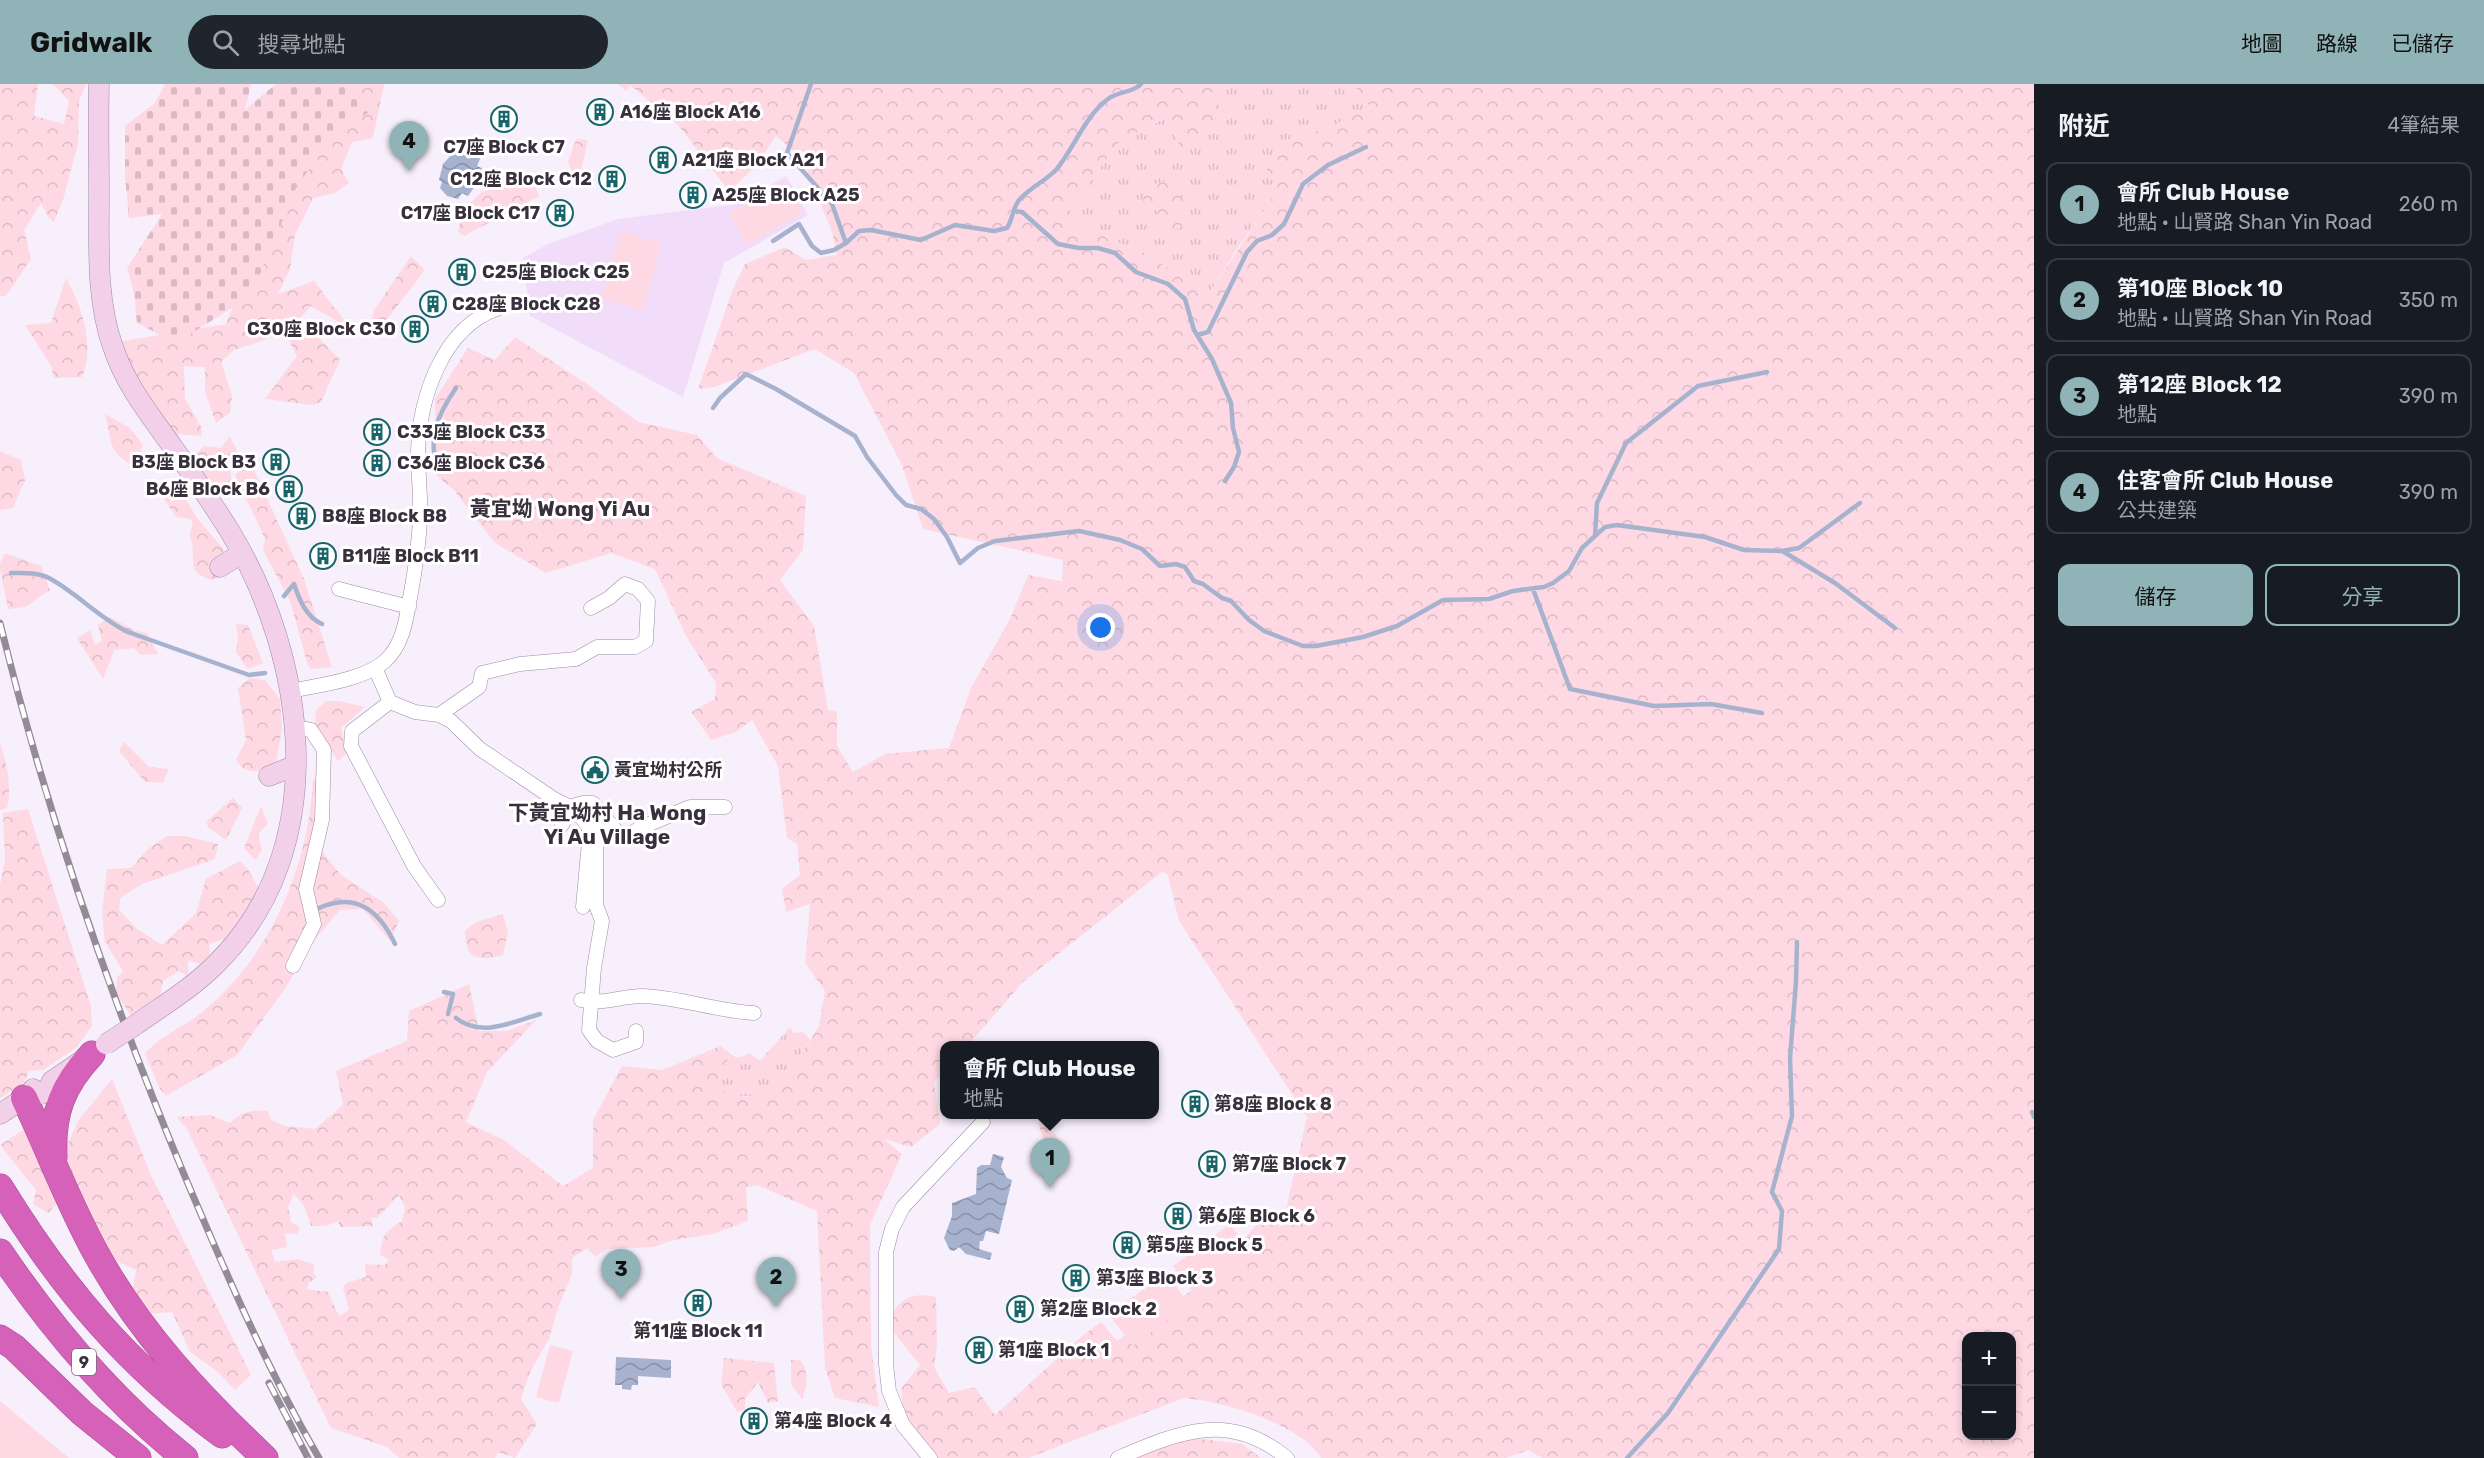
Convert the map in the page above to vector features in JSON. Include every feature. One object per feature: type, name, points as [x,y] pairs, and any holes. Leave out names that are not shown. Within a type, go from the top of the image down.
[{"type":"highway","points":[[54,1164],[54,1128],[60,1102],[74,1073],[99,1049]]},
{"type":"highway","points":[[28,1096],[54,1164],[98,1257],[143,1325],[191,1385],[265,1458]]},
{"type":"highway","name":"9","points":[[0,1187],[51,1264],[106,1333],[166,1391],[216,1431],[256,1458]]},
{"type":"highway","name":"9","points":[[0,1252],[43,1312],[81,1359],[131,1411],[185,1458]]},
{"type":"highway","points":[[0,1338],[14,1347],[82,1413],[138,1458]]},
{"type":"main road","points":[[0,1114],[28,1096],[35,1084],[40,1081],[52,1081],[134,1026],[218,963],[258,909],[281,859],[290,820],[296,765],[291,691],[273,621],[263,594],[242,553],[201,486],[142,405],[112,347],[105,315],[98,234],[99,84]]},
{"type":"main road","points":[[220,567],[242,553]]},
{"type":"main road","points":[[269,776],[296,765]]},
{"type":"street","points":[[291,691],[360,675],[385,661],[397,646],[409,607],[418,546],[420,432],[429,390],[458,334],[475,318],[497,309]]},
{"type":"street","points":[[439,715],[479,687],[482,673],[520,664],[576,660],[597,646],[635,647],[646,641],[648,601],[638,589],[625,584],[609,598],[591,608]]},
{"type":"street","points":[[339,589],[409,607]]},
{"type":"street","points":[[375,668],[390,702],[415,712],[439,715],[452,721],[478,747],[502,765],[575,806],[592,813],[599,826],[596,848],[596,905],[602,921],[586,1001],[589,1030],[597,1041],[613,1050],[636,1042],[636,1031]]},
{"type":"street","points":[[390,702],[352,731],[351,746],[414,866],[438,900]]},
{"type":"street","points":[[293,966],[314,924],[306,889],[322,820],[324,783],[324,750],[311,730],[294,727]]},
{"type":"street","points":[[562,825],[575,806],[593,803],[622,839],[640,828],[690,807],[725,807]]},
{"type":"street","points":[[575,806],[589,828],[583,907]]},
{"type":"street","points":[[586,1001],[641,996],[754,1013]]},
{"type":"street","points":[[930,1458],[903,1425],[889,1391],[886,1364],[885,1264],[887,1246],[897,1217],[909,1200],[982,1122]]},
{"type":"street","points":[[1118,1458],[1168,1437],[1205,1429],[1246,1434],[1269,1445],[1287,1458]]},
{"type":"shaded area","points":[[786,176],[808,215],[724,263],[683,397],[530,316],[523,258],[548,244],[618,219],[737,204]]},
{"type":"green space","points":[[0,84],[38,84],[34,116],[64,124],[69,101],[53,84],[86,84],[79,101],[78,143],[64,196],[54,222],[48,217],[41,203],[24,230],[31,259],[6,296],[0,296]]},
{"type":"green space","points":[[165,84],[251,84],[245,110],[276,84],[341,84],[355,88],[368,113],[337,128],[296,188],[251,296],[176,343],[137,323],[134,294],[127,268],[162,214],[129,218],[125,177],[125,126],[155,103]]},
{"type":"green space","points":[[328,84],[384,84],[373,138],[352,142],[341,169],[349,183],[335,193],[313,198],[295,235],[290,269],[278,294],[314,281],[351,329],[311,306],[300,318],[340,360],[321,402],[312,405],[265,399],[297,356],[285,333],[234,350],[221,362],[232,395],[230,413],[216,423],[205,392],[205,367],[184,366],[185,398],[201,427],[202,436],[174,434],[120,377],[117,342],[226,324],[271,213]]},
{"type":"green space","points":[[618,84],[1226,84],[1207,95],[1226,122],[1181,148],[1165,118],[1121,140],[1070,208],[1070,222],[1144,253],[1209,294],[1278,189],[1265,166],[1280,155],[1287,140],[1330,127],[1371,108],[1353,84],[2034,84],[2034,1458],[1542,1458],[1528,1450],[1506,1458],[1321,1458],[1311,1446],[1296,1435],[1259,1416],[1219,1404],[1184,1398],[1028,1458],[937,1458],[928,1452],[910,1428],[901,1389],[920,1365],[886,1323],[895,1309],[906,1300],[919,1295],[936,1297],[937,1346],[934,1367],[949,1393],[975,1387],[995,1415],[1081,1337],[1101,1322],[1117,1341],[1203,1283],[1264,1217],[1282,1227],[1307,1117],[1179,921],[1168,875],[1163,871],[1024,981],[972,1041],[940,1041],[940,1075],[934,1082],[940,1124],[911,1147],[884,1139],[902,1154],[870,1225],[871,1345],[879,1407],[835,1398],[825,1368],[817,1211],[757,1185],[746,1187],[748,1221],[713,1234],[674,1240],[653,1247],[606,1249],[595,1257],[587,1248],[572,1258],[572,1274],[558,1308],[549,1339],[530,1372],[521,1399],[537,1424],[515,1458],[498,1452],[495,1458],[399,1458],[387,1447],[331,1428],[187,1129],[177,1117],[210,1115],[230,1123],[248,1112],[268,1111],[271,1120],[285,1126],[315,1129],[343,1105],[336,1071],[407,1041],[409,1011],[469,984],[479,1031],[507,1031],[536,1020],[487,1072],[466,1122],[504,1140],[563,1186],[593,1168],[593,1120],[622,1066],[662,1070],[721,1046],[727,1051],[729,1059],[720,1068],[718,1091],[727,1091],[733,1098],[765,1094],[774,1097],[783,1076],[800,1056],[819,1026],[825,991],[805,963],[810,904],[786,912],[782,889],[800,875],[797,844],[787,838],[778,766],[752,720],[736,732],[711,740],[691,712],[715,699],[716,683],[687,638],[655,569],[611,553],[546,573],[495,543],[454,490],[436,475],[435,399],[468,348],[495,360],[515,337],[587,384],[638,422],[697,435],[717,458],[806,496],[803,550],[780,580],[814,626],[828,710],[837,712],[837,746],[853,772],[885,754],[949,748],[971,688],[1010,619],[1028,575],[1062,581],[1063,560],[923,529],[902,465],[854,373],[815,349],[714,387],[698,389],[733,289],[745,264],[785,247],[806,260],[837,255],[832,232],[802,158],[776,136],[756,166],[729,191],[678,125],[630,85],[626,91]],"holes":[[[294,1194],[304,1206],[311,1226],[326,1226],[338,1221],[340,1227],[373,1226],[371,1217],[377,1218],[399,1195],[405,1207],[402,1221],[387,1232],[383,1239],[380,1255],[389,1260],[385,1265],[365,1264],[366,1277],[346,1283],[343,1288],[349,1310],[339,1316],[328,1292],[306,1289],[309,1283],[317,1277],[313,1273],[315,1265],[298,1259],[275,1262],[271,1250],[287,1247],[285,1233],[297,1234],[300,1227],[291,1222],[288,1207]]]},
{"type":"green space","points":[[1226,84],[1353,84],[1371,108],[1330,127],[1287,140],[1280,155],[1278,189],[1209,294],[1144,253],[1070,222],[1070,208],[1121,140],[1166,118],[1181,148],[1226,121],[1206,95]],"holes":[[[1185,201],[1167,232],[1154,206],[1142,207]]]},
{"type":"green space","points":[[576,139],[588,140],[580,175],[573,175],[568,162]]},
{"type":"green space","points":[[532,175],[539,196],[464,236],[458,232],[463,210],[482,192]]},
{"type":"green space","points":[[1166,181],[1185,201],[1185,226],[1167,232],[1154,206],[1142,208],[1145,186]]},
{"type":"green space","points":[[784,182],[802,213],[747,245],[729,214]]},
{"type":"green space","points":[[622,231],[662,244],[642,311],[601,298]]},
{"type":"green space","points":[[411,256],[425,270],[385,322],[370,326],[374,310]]},
{"type":"green space","points":[[66,278],[82,313],[85,326],[86,365],[82,377],[54,378],[51,366],[25,325],[51,323]]},
{"type":"green space","points":[[105,414],[130,428],[143,445],[135,466],[115,451]]},
{"type":"green space","points":[[230,436],[239,455],[228,461],[233,483],[214,489],[205,489],[193,473],[194,456],[204,446],[221,448]]},
{"type":"green space","points":[[0,451],[21,460],[25,480],[13,508],[0,510]]},
{"type":"green space","points":[[250,461],[304,579],[332,667],[312,669],[308,666],[290,601],[263,550],[265,539],[235,475]]},
{"type":"green space","points":[[170,481],[179,488],[197,518],[225,551],[227,568],[225,576],[210,580],[194,569],[190,536],[193,523],[190,519],[176,517],[164,499]]},
{"type":"green space","points":[[5,553],[41,566],[50,590],[25,607],[8,609],[0,569]]},
{"type":"green space","points":[[110,617],[136,631],[147,633],[158,654],[141,655],[134,648],[114,650],[103,679],[77,638],[90,630],[95,645],[102,641],[98,625]]},
{"type":"green space","points":[[236,624],[248,625],[263,663],[247,669],[236,652],[238,638]]},
{"type":"green space","points":[[250,678],[265,680],[280,699],[282,728],[275,769],[248,770],[236,760],[246,740],[238,688]]},
{"type":"green space","points":[[326,701],[339,701],[365,707],[341,728],[348,752],[338,761],[315,725],[316,710]]},
{"type":"green space","points":[[124,742],[149,767],[169,769],[163,783],[145,782],[119,751]]},
{"type":"green space","points":[[0,743],[7,767],[9,792],[7,808],[0,810]]},
{"type":"green space","points":[[313,779],[328,785],[321,850],[341,875],[384,903],[399,921],[390,941],[363,909],[340,910],[311,944],[285,989],[237,1055],[166,1096],[160,1089],[145,1054],[151,1047],[201,1013],[225,991],[266,938],[294,877],[304,845]]},
{"type":"green space","points":[[233,798],[242,808],[226,840],[208,827],[206,822]]},
{"type":"green space","points":[[261,806],[268,824],[258,833],[262,850],[255,860],[244,848]]},
{"type":"green space","points":[[28,809],[91,1006],[92,1026],[77,1047],[43,1070],[29,1071],[24,1083],[0,1098],[0,885],[5,859],[3,813]]},
{"type":"green space","points":[[167,836],[184,836],[218,844],[215,859],[142,884],[120,898],[119,910],[136,928],[162,945],[196,913],[206,879],[240,861],[264,896],[229,947],[222,940],[209,944],[210,957],[202,965],[188,960],[188,976],[178,971],[163,981],[160,998],[137,1017],[131,1016],[116,993],[117,977],[123,971],[105,942],[102,912],[107,869],[131,868],[148,849]]},
{"type":"green space","points":[[503,914],[508,932],[503,955],[486,958],[474,956],[467,947],[465,930],[476,922]]},
{"type":"green space","points":[[790,1027],[794,1033],[803,1032],[810,1039],[800,1056],[783,1076],[774,1097],[743,1096],[733,1099],[718,1092],[720,1068],[729,1058],[727,1051],[738,1057],[749,1053],[760,1061]]},
{"type":"green space","points":[[112,1079],[151,1175],[251,1375],[235,1390],[218,1372],[190,1352],[172,1312],[148,1314],[132,1294],[136,1270],[99,1253],[86,1221],[79,1186],[52,1179],[78,1121]]},
{"type":"green space","points":[[1038,1119],[1057,1119],[1049,1127],[1059,1139],[1051,1148],[1042,1137]]},
{"type":"green space","points":[[23,1130],[34,1140],[49,1183],[47,1186],[51,1187],[62,1199],[48,1213],[33,1204],[36,1190],[0,1145]]},
{"type":"green space","points":[[1230,1224],[1254,1255],[1197,1298],[1173,1266]]},
{"type":"green space","points":[[1166,1272],[1189,1304],[1133,1346],[1109,1315]]},
{"type":"green space","points":[[550,1345],[573,1351],[559,1403],[536,1397]]},
{"type":"green space","points":[[724,1358],[774,1363],[778,1401],[768,1403],[758,1382],[745,1399],[745,1410],[737,1412],[721,1384]]},
{"type":"green space","points":[[791,1360],[800,1360],[805,1369],[806,1384],[802,1399],[791,1384]]},
{"type":"green space","points":[[0,1401],[69,1458],[0,1458]]},
{"type":"green space","points":[[1185,1437],[1242,1444],[1261,1458],[1136,1458]]},
{"type":"water","points":[[461,148],[475,152],[480,159],[477,166],[482,168],[478,182],[468,196],[462,193],[458,199],[447,196],[440,188],[442,182],[439,180],[443,164],[454,152],[458,154]]},
{"type":"water","points":[[993,1154],[1004,1157],[1001,1167],[1007,1178],[1012,1180],[999,1234],[986,1231],[983,1241],[980,1241],[979,1249],[992,1253],[990,1260],[966,1254],[959,1247],[954,1251],[950,1250],[944,1238],[952,1216],[952,1203],[976,1194],[977,1168],[981,1165],[990,1165]]},
{"type":"water","points":[[616,1357],[671,1360],[671,1378],[638,1376],[638,1385],[632,1385],[631,1390],[622,1389],[622,1385],[615,1385]]},
{"type":"waterway","points":[[811,84],[787,153],[832,204],[846,243]]},
{"type":"waterway","points":[[773,241],[799,224],[812,246],[821,253],[834,250],[859,231],[871,230],[921,240],[955,225],[994,231],[1007,228],[1018,202],[1056,170],[1086,123],[1100,106],[1112,96],[1134,89],[1141,84]]},
{"type":"waterway","points":[[1197,335],[1208,332],[1247,252],[1257,241],[1272,235],[1284,224],[1303,184],[1328,165],[1366,147]]},
{"type":"waterway","points":[[1014,211],[1022,212],[1058,244],[1079,248],[1098,248],[1115,253],[1136,272],[1168,284],[1185,299],[1194,330],[1212,359],[1231,403],[1233,428],[1239,452],[1234,467],[1225,481]]},
{"type":"waterway","points":[[713,408],[720,398],[746,374],[855,436],[867,457],[896,495],[906,505],[921,509],[934,519],[947,537],[960,563],[978,548],[995,541],[1079,531],[1120,540],[1142,549],[1160,566],[1176,564],[1185,567],[1194,581],[1231,601],[1249,620],[1264,631],[1303,646],[1316,646],[1363,637],[1397,626],[1443,600],[1489,599],[1513,591],[1544,587],[1553,583],[1569,571],[1582,548],[1595,536],[1597,503],[1626,443],[1698,386],[1767,372]]},
{"type":"waterway","points":[[438,470],[434,447],[436,427],[444,407],[456,388]]},
{"type":"waterway","points":[[1595,536],[1605,527],[1617,525],[1705,537],[1744,550],[1782,551],[1799,548],[1860,503]]},
{"type":"waterway","points":[[1784,552],[1835,583],[1895,628]]},
{"type":"waterway","points":[[11,573],[35,574],[49,578],[107,620],[128,632],[249,675],[265,673]]},
{"type":"waterway","points":[[284,596],[294,584],[307,612],[322,624]]},
{"type":"waterway","points":[[1533,589],[1570,689],[1654,706],[1711,704],[1762,713]]},
{"type":"waterway","points":[[317,909],[343,902],[364,907],[381,922],[395,944]]},
{"type":"waterway","points":[[1627,1458],[1668,1413],[1779,1249],[1782,1211],[1772,1192],[1792,1116],[1790,1058],[1797,942]]},
{"type":"waterway","points":[[444,992],[453,994],[448,1014]]},
{"type":"waterway","points":[[456,1018],[466,1024],[486,1028],[540,1014]]},
{"type":"waterway","points":[[2032,1112],[2034,1117]]},
{"type":"railway","points":[[0,623],[59,832],[130,1038],[183,1172],[230,1281],[281,1389],[319,1458]]},
{"type":"railway","points":[[269,1383],[308,1458]]},
{"type":"place","name":"A16座 Block A16","points":[[600,112]]},
{"type":"place","name":"C7座 Block C7","points":[[504,119]]},
{"type":"place","name":"A21座 Block A21","points":[[663,160]]},
{"type":"place","name":"住客會所 Club House","points":[[409,171]]},
{"type":"place","name":"C12座 Block C12","points":[[612,179]]},
{"type":"place","name":"A25座 Block A25","points":[[693,195]]},
{"type":"place","name":"C17座 Block C17","points":[[560,213]]},
{"type":"place","name":"C25座 Block C25","points":[[462,272]]},
{"type":"place","name":"C28座 Block C28","points":[[433,304]]},
{"type":"place","name":"C30座 Block C30","points":[[415,329]]},
{"type":"place","name":"C33座 Block C33","points":[[377,432]]},
{"type":"place","name":"B3座 Block B3","points":[[276,462]]},
{"type":"place","name":"C36座 Block C36","points":[[377,463]]},
{"type":"place","name":"B6座 Block B6","points":[[289,489]]},
{"type":"place","name":"B8座 Block B8","points":[[302,516]]},
{"type":"place","name":"B11座 Block B11","points":[[323,556]]},
{"type":"place","name":"黃宜坳村公所","points":[[595,770]]},
{"type":"place","name":"第8座 Block 8","points":[[1195,1104]]},
{"type":"place","name":"第7座 Block 7","points":[[1212,1164]]},
{"type":"place","name":"會所 Club House","points":[[1050,1188]]},
{"type":"place","name":"第6座 Block 6","points":[[1178,1216]]},
{"type":"place","name":"第5座 Block 5","points":[[1127,1245]]},
{"type":"place","name":"第3座 Block 3","points":[[1076,1278]]},
{"type":"place","name":"第12座 Block 12","points":[[621,1299]]},
{"type":"place","name":"第11座 Block 11","points":[[698,1303]]},
{"type":"place","name":"第10座 Block 10","points":[[776,1307]]},
{"type":"place","name":"第2座 Block 2","points":[[1020,1309]]},
{"type":"place","name":"第1座 Block 1","points":[[979,1350]]},
{"type":"place","name":"第4座 Block 4","points":[[754,1421]]},
{"type":"district","name":"黃宜坳 Wong Yi Au","points":[[560,509]]},
{"type":"district","name":"下黃宜坳村 Ha Wong Yi Au Village","points":[[607,825]]}]
